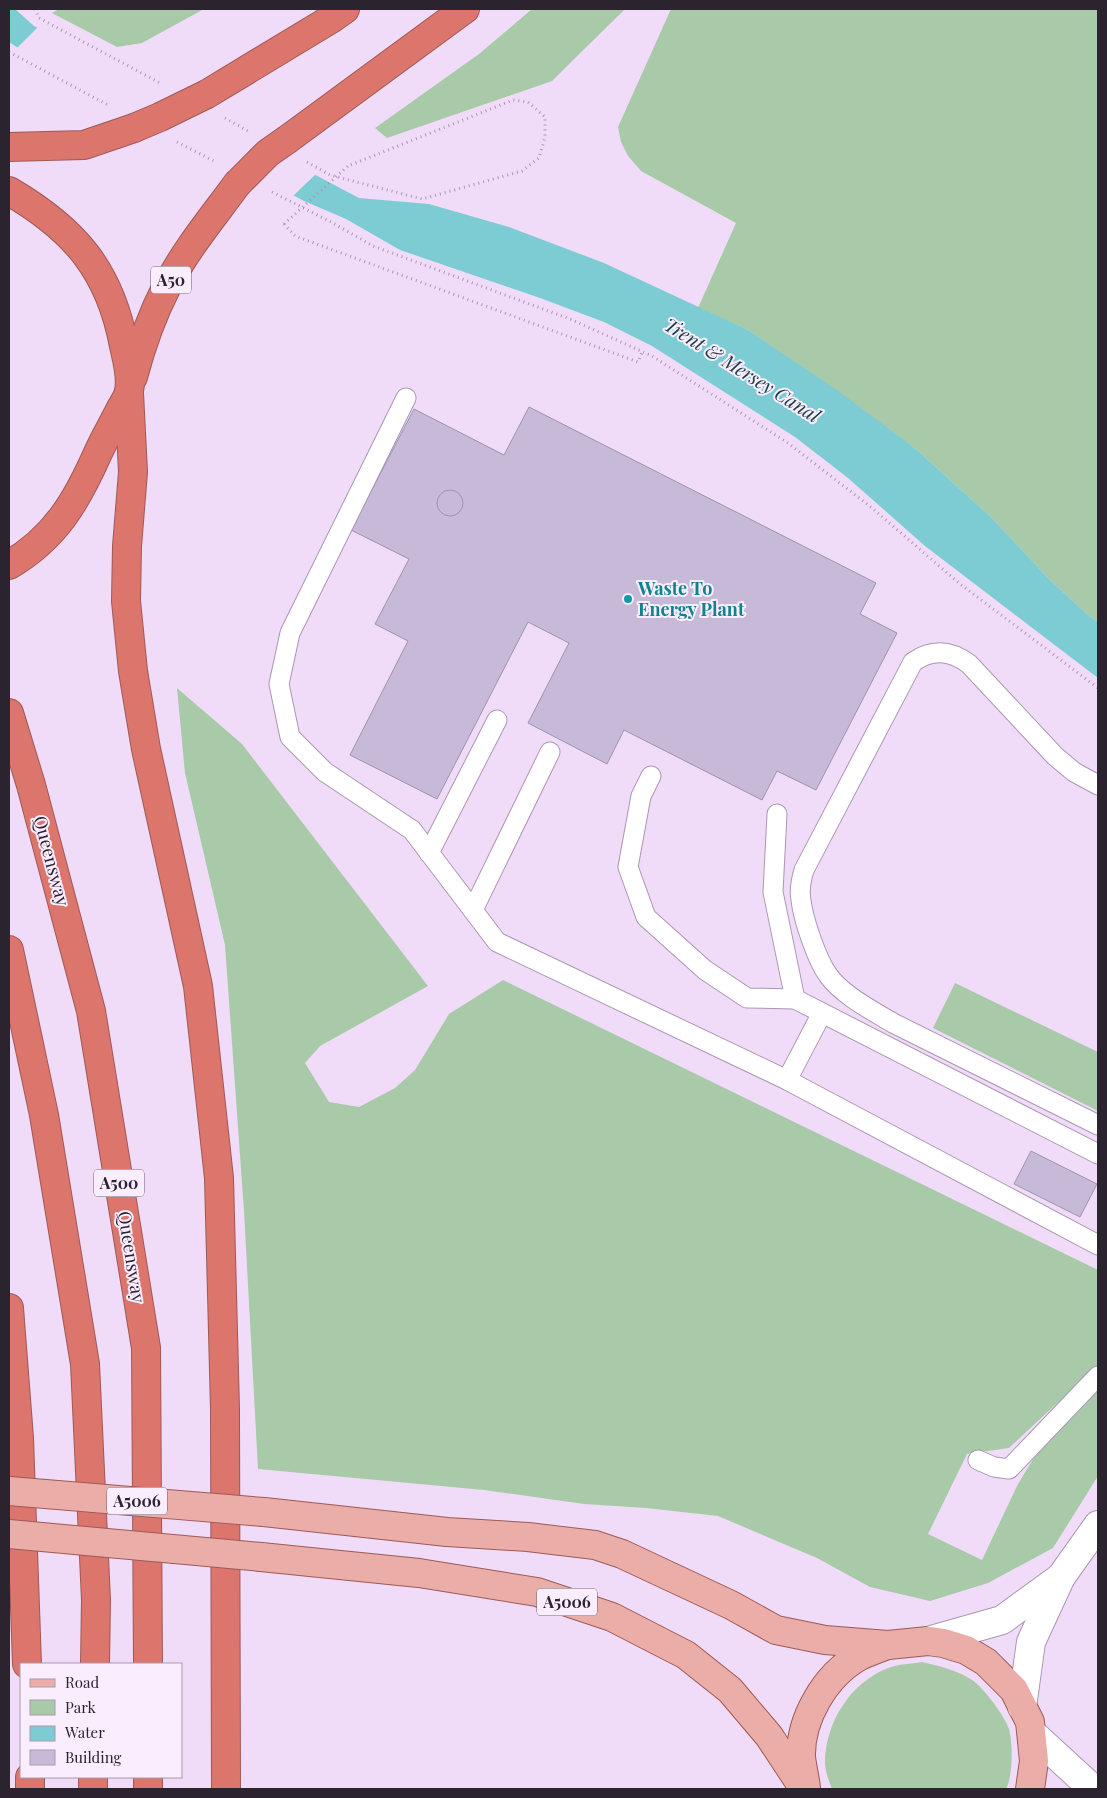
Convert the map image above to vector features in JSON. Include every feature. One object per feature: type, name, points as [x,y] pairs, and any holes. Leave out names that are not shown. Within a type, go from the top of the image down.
[{"type":"highway","points":[[9,147],[84,145],[134,128],[207,94],[331,19],[344,9]]},
{"type":"highway","name":"A50","points":[[129,391],[143,344],[167,285],[190,248],[237,184],[268,153],[465,9]]},
{"type":"highway","points":[[9,191],[51,219],[72,238],[89,258],[103,280],[122,332],[128,362],[133,472],[127,546],[126,602],[133,671],[146,749],[198,986],[219,1178],[226,1409],[226,1789]]},
{"type":"highway","points":[[9,565],[33,548],[59,524],[81,490],[129,391]]},
{"type":"highway","name":"Queensway","points":[[9,713],[31,785],[91,1011],[146,1348],[148,1663]]},
{"type":"highway","points":[[9,950],[44,1115],[85,1364],[96,1600],[95,1663]]},
{"type":"highway","points":[[9,1308],[19,1438],[27,1663]]},
{"type":"main road","name":"A5006","points":[[9,1490],[264,1512],[447,1532],[528,1537],[595,1545],[622,1554],[731,1605],[776,1630],[824,1640],[888,1644]]},
{"type":"main road","name":"A5006","points":[[9,1534],[419,1573],[537,1592],[612,1617],[686,1655],[730,1690],[769,1736],[805,1789]]},
{"type":"main road","points":[[805,1789],[801,1757],[803,1738],[808,1718],[821,1692],[840,1670],[858,1657],[888,1644],[928,1641],[943,1643],[966,1650],[986,1662],[1014,1690],[1030,1722],[1032,1733],[1034,1761],[1030,1789]]},
{"type":"street","points":[[1022,1707],[1031,1642],[1061,1577],[1098,1525]]},
{"type":"street","points":[[928,1641],[1002,1620],[1061,1577]]},
{"type":"street","points":[[1032,1733],[1093,1789]]},
{"type":"lane","points":[[406,398],[290,633],[279,684],[290,737],[325,772],[412,830],[497,942],[787,1080],[1098,1245]]},
{"type":"lane","points":[[1098,786],[1074,772],[1055,756],[969,664],[959,656],[938,652],[922,656],[913,662],[804,870],[800,884],[800,901],[818,954],[828,976],[842,989],[893,1023],[1098,1125]]},
{"type":"lane","points":[[429,852],[497,720]]},
{"type":"lane","points":[[472,910],[550,752]]},
{"type":"lane","points":[[651,776],[641,796],[628,867],[646,917],[704,970],[747,998],[795,999],[1098,1154]]},
{"type":"lane","points":[[777,814],[774,892],[795,999]]},
{"type":"lane","points":[[787,1080],[822,1013]]},
{"type":"lane","points":[[978,1460],[994,1467],[1009,1469],[1098,1376]]},
{"type":"path","points":[[348,166],[284,224],[295,236],[638,362],[642,350]]},
{"type":"path","points":[[296,205],[373,246],[570,319],[642,350],[788,443],[872,508],[960,584],[1098,688]]},
{"type":"green space","points":[[59,9],[204,9],[142,43],[117,47],[52,13]]},
{"type":"green space","points":[[532,9],[625,9],[552,81],[387,138],[375,128],[479,54]]},
{"type":"green space","points":[[671,9],[1098,9],[1098,622],[1049,579],[993,519],[916,449],[748,330],[698,308],[736,223],[641,171],[628,156],[621,142],[618,127]]},
{"type":"green space","points":[[177,688],[242,744],[428,986],[320,1046],[305,1063],[329,1102],[359,1107],[395,1088],[415,1070],[449,1014],[503,980],[1098,1270],[1098,1365],[1009,1448],[967,1454],[928,1534],[982,1560],[1018,1484],[1035,1456],[1098,1391],[1098,1476],[1053,1548],[988,1583],[930,1601],[870,1587],[817,1558],[718,1516],[646,1508],[584,1504],[484,1490],[258,1469],[244,1211],[225,945],[185,773]]},
{"type":"green space","points":[[955,983],[1098,1052],[1098,1111],[933,1028]]},
{"type":"green space","points":[[922,1662],[954,1671],[972,1680],[987,1695],[1007,1723],[1012,1760],[1006,1789],[832,1789],[825,1766],[826,1748],[835,1719],[842,1706],[851,1694],[874,1675],[888,1668]]},
{"type":"water","name":"Trent & Mersey Canal","points":[[9,9],[15,9],[34,26],[359,198],[429,204],[509,227],[604,263],[748,330],[837,390],[916,449],[993,519],[1049,579],[1098,622],[1098,678],[925,546],[848,478],[795,437],[652,346],[604,322],[400,250],[346,219],[304,201],[15,46],[9,42]]},
{"type":"pier","points":[[39,26],[317,173],[292,197],[16,49]]},
{"type":"building","name":"Waste To Energy Plant","points":[[529,407],[876,583],[860,614],[897,633],[816,790],[777,771],[762,800],[624,730],[607,764],[528,723],[569,643],[528,622],[437,799],[350,755],[408,641],[375,624],[409,559],[351,530],[414,409],[504,455]]},
{"type":"building","points":[[450,490],[459,494],[463,503],[459,512],[450,516],[441,512],[437,503],[441,494]]},
{"type":"building","points":[[1031,1151],[1097,1184],[1080,1217],[1014,1184]]},
{"type":"place","name":"Waste To Energy Plant","points":[[628,599]]}]
